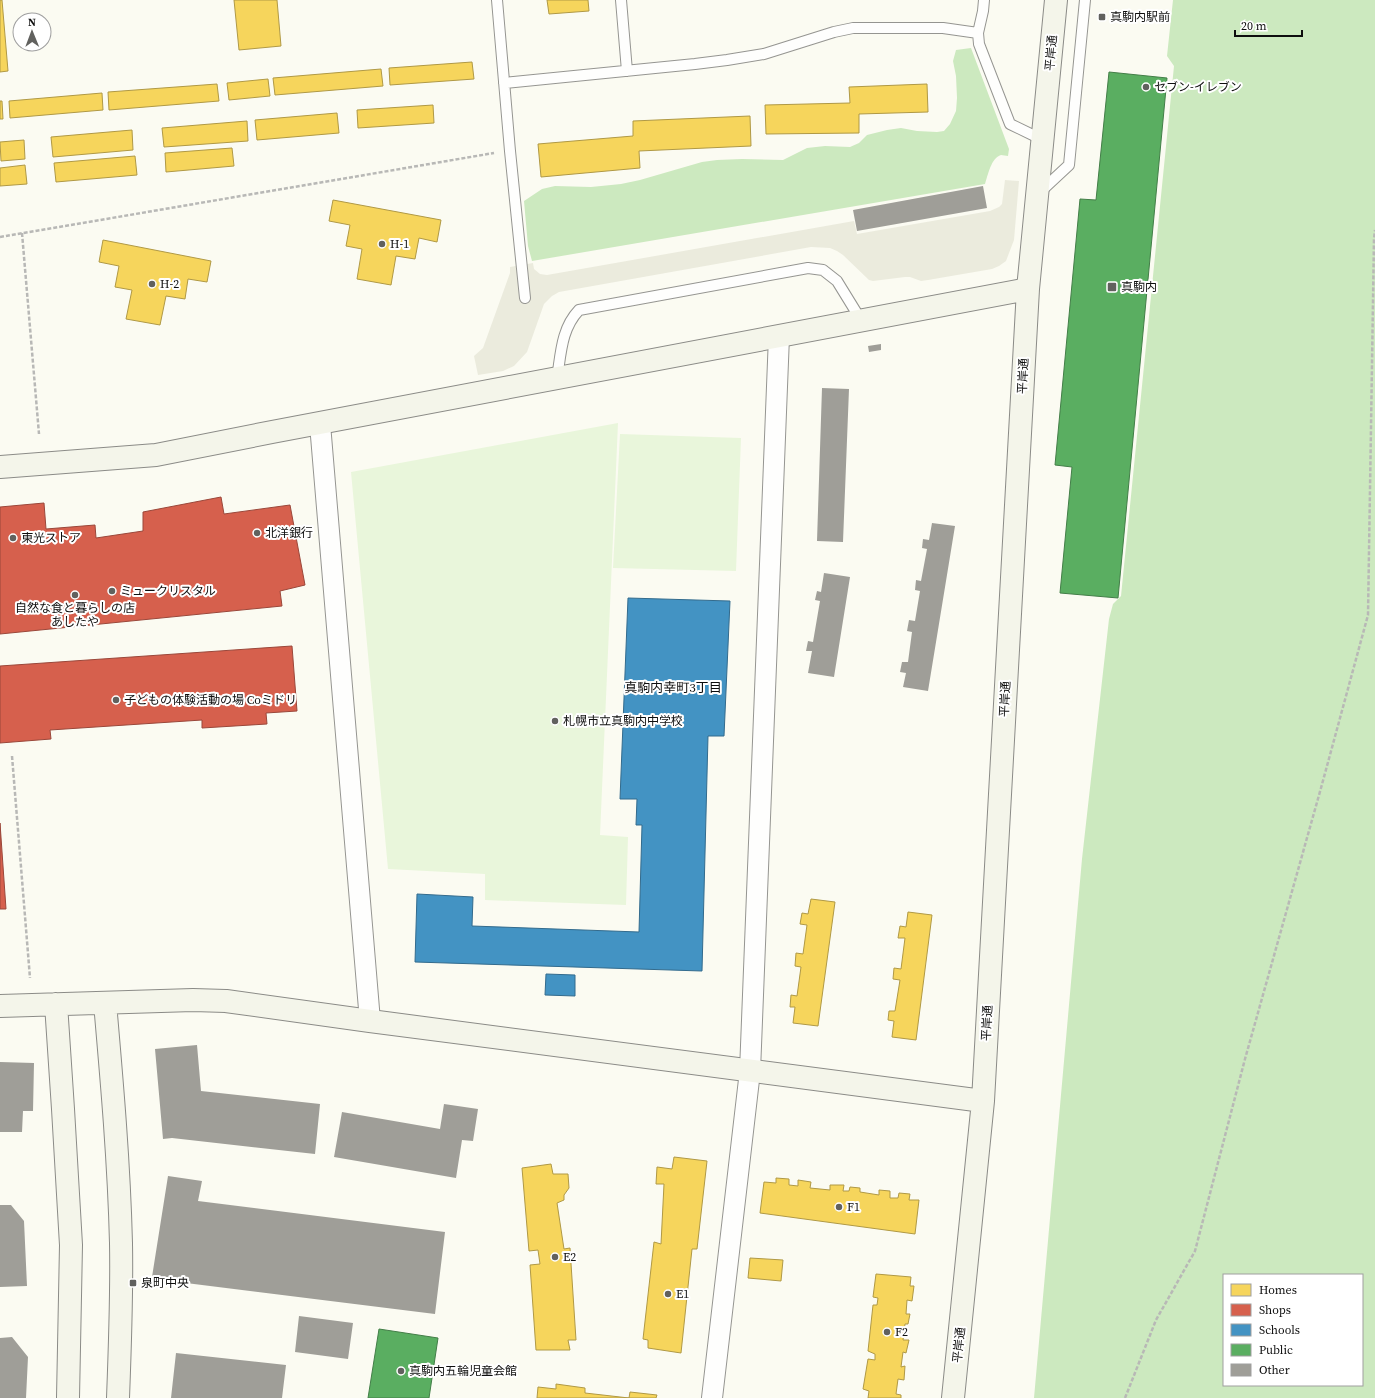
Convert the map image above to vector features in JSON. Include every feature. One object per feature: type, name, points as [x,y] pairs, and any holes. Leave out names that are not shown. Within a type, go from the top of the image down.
[{"type":"street","name":"平岸通","points":[[954,1398],[983,1101],[1028,290],[1056,0]]},
{"type":"street","points":[[0,467],[156,455],[861,320],[1028,290]]},
{"type":"street","points":[[712,1398],[750,1071],[779,336]]},
{"type":"street","points":[[320,424],[370,1021]]},
{"type":"street","points":[[0,1006],[193,1000],[226,1001],[983,1101]]},
{"type":"street","points":[[105,1003],[114,1100],[121,1243],[121,1331],[118,1398]]},
{"type":"street","points":[[56,1004],[71,1246],[68,1398]]},
{"type":"lane","points":[[497,0],[525,298]]},
{"type":"lane","points":[[621,0],[627,71]]},
{"type":"lane","points":[[984,0],[978,33],[980,44],[1010,124],[1043,140]]},
{"type":"lane","points":[[1037,194],[1069,165],[1085,0]]},
{"type":"lane","points":[[504,83],[695,64],[764,54],[834,32],[853,28],[943,28],[978,33]]},
{"type":"lane","points":[[557,378],[565,333],[571,319],[579,310],[808,268],[823,270],[837,281],[861,320]]},
{"type":"path","points":[[0,237],[510,151]]},
{"type":"path","points":[[1125,1398],[1156,1320],[1195,1251],[1245,1059],[1368,615],[1369,468],[1375,230]]},
{"type":"path","points":[[22,233],[39,434]]},
{"type":"path","points":[[12,756],[30,978]]},
{"type":"green space","points":[[1173,0],[1375,0],[1375,1398],[1034,1398],[1082,859],[1109,619],[1113,604],[1121,596],[1174,66],[1167,56]]},
{"type":"green space","points":[[971,48],[1009,149],[1008,156],[1001,155],[992,163],[985,184],[532,261],[528,246],[524,201],[542,189],[555,186],[591,187],[621,184],[702,162],[717,160],[783,160],[807,148],[825,146],[850,147],[859,143],[867,135],[887,130],[901,128],[917,131],[944,131],[950,124],[956,111],[956,76],[953,61],[956,50]]},
{"type":"green space","points":[[618,423],[600,835],[628,837],[626,905],[485,900],[485,874],[388,869],[351,472]]},
{"type":"green space","points":[[620,434],[741,438],[736,571],[613,568]]},
{"type":"shaded area","points":[[1005,180],[1019,181],[1014,240],[1006,261],[992,269],[921,281],[910,277],[905,277],[873,281],[869,280],[837,251],[830,248],[811,247],[559,292],[552,296],[544,304],[527,352],[514,366],[503,371],[478,375],[474,356],[483,348],[510,273],[510,267],[533,263],[534,269],[540,274],[547,275],[854,221],[857,234],[990,211],[1002,204]]},
{"type":"building: Homes","points":[[0,0],[2,0],[8,71],[0,72]]},
{"type":"building: Homes","points":[[234,0],[277,0],[281,46],[239,50]]},
{"type":"building: Homes","points":[[547,0],[588,0],[589,11],[549,14]]},
{"type":"building: Homes","points":[[472,62],[474,79],[390,85],[389,68]]},
{"type":"building: Homes","points":[[381,69],[383,86],[275,95],[273,78]]},
{"type":"building: Homes","points":[[268,79],[270,96],[229,100],[227,83]]},
{"type":"building: Homes","points":[[217,84],[219,101],[109,110],[108,92]]},
{"type":"building: Homes","points":[[927,84],[928,112],[859,114],[859,133],[766,134],[765,105],[850,103],[849,87]]},
{"type":"building: Homes","points":[[102,93],[103,110],[10,118],[9,101]]},
{"type":"building: Homes","points":[[0,101],[2,101],[3,119],[0,119]]},
{"type":"building: Homes","points":[[433,105],[434,123],[358,128],[357,110]]},
{"type":"building: Homes","points":[[337,113],[339,133],[257,140],[255,120]]},
{"type":"building: Homes","points":[[750,116],[751,146],[639,151],[640,168],[541,177],[538,144],[633,136],[633,121]]},
{"type":"building: Homes","points":[[247,121],[248,141],[164,147],[162,128]]},
{"type":"building: Homes","points":[[132,130],[133,150],[53,157],[51,137]]},
{"type":"building: Homes","points":[[24,140],[25,159],[1,161],[0,142]]},
{"type":"building: Homes","points":[[232,148],[234,166],[166,172],[165,153]]},
{"type":"building: Homes","points":[[135,156],[137,175],[56,182],[54,163]]},
{"type":"building: Homes","points":[[25,165],[27,184],[0,186],[0,168]]},
{"type":"building: Homes","name":"H-1","points":[[333,200],[441,220],[437,242],[419,238],[415,259],[396,256],[391,285],[357,279],[362,249],[346,246],[350,225],[329,221]]},
{"type":"building: Homes","name":"H-2","points":[[103,240],[211,261],[207,282],[188,279],[185,299],[166,296],[160,325],[126,319],[132,290],[115,287],[119,266],[99,262]]},
{"type":"building: Homes","points":[[811,899],[835,902],[818,1026],[793,1023],[795,1007],[790,1007],[791,995],[797,996],[801,967],[795,966],[796,953],[803,954],[807,925],[800,924],[802,913],[808,914]]},
{"type":"building: Homes","points":[[908,912],[932,915],[916,1040],[892,1037],[894,1021],[888,1020],[889,1011],[895,1011],[900,980],[893,979],[894,968],[901,969],[905,938],[898,938],[900,926],[906,927]]},
{"type":"building: Homes","name":"E1","points":[[674,1157],[707,1161],[697,1249],[692,1249],[681,1353],[648,1348],[648,1340],[643,1339],[654,1242],[661,1244],[664,1184],[656,1184],[657,1167],[672,1169]]},
{"type":"building: Homes","name":"E2","points":[[551,1164],[553,1174],[568,1174],[569,1188],[564,1195],[564,1200],[557,1203],[564,1249],[570,1248],[576,1340],[568,1340],[570,1350],[536,1350],[530,1265],[540,1264],[538,1250],[529,1251],[522,1168]]},
{"type":"building: Homes","name":"F1","points":[[776,1178],[789,1179],[789,1185],[798,1186],[798,1180],[811,1182],[810,1188],[830,1190],[830,1185],[844,1185],[843,1191],[849,1191],[850,1187],[860,1188],[860,1192],[879,1195],[879,1190],[890,1191],[890,1198],[898,1198],[899,1193],[910,1194],[909,1200],[919,1200],[915,1234],[760,1213],[764,1182],[776,1183]]},
{"type":"building: Homes","points":[[750,1258],[783,1260],[781,1281],[748,1278]]},
{"type":"building: Homes","name":"F2","points":[[876,1274],[911,1277],[910,1286],[914,1286],[912,1301],[907,1300],[906,1314],[910,1314],[908,1324],[905,1324],[903,1340],[909,1340],[906,1353],[903,1352],[901,1367],[905,1366],[904,1380],[898,1379],[896,1394],[901,1395],[901,1398],[868,1398],[869,1391],[863,1389],[868,1359],[875,1360],[875,1354],[868,1351],[873,1305],[877,1305],[878,1298],[873,1297]]},
{"type":"building: Homes","points":[[556,1384],[585,1388],[585,1393],[629,1398],[537,1398],[538,1387],[556,1389]]},
{"type":"building: Homes","points":[[630,1392],[657,1395],[656,1398],[629,1398]]},
{"type":"building: Shops","points":[[221,497],[224,514],[290,505],[305,585],[280,591],[282,606],[0,634],[0,507],[44,503],[46,529],[95,525],[96,538],[143,531],[143,512]]},
{"type":"building: Shops","points":[[292,646],[297,711],[266,713],[267,724],[202,728],[202,720],[50,730],[51,739],[0,743],[0,666]]},
{"type":"building: Shops","points":[[0,823],[6,909],[0,909]]},
{"type":"building: Schools","points":[[628,598],[730,601],[724,736],[708,736],[702,971],[415,962],[417,894],[473,897],[472,926],[639,932],[642,825],[636,825],[637,799],[620,799]]},
{"type":"building: Schools","points":[[546,974],[575,975],[575,996],[545,995]]},
{"type":"building: Public","points":[[1109,72],[1167,78],[1118,598],[1060,593],[1072,467],[1055,465],[1080,199],[1096,200]]},
{"type":"building: Public","points":[[379,1329],[438,1338],[429,1398],[368,1398]]},
{"type":"building: Other","points":[[983,186],[987,208],[857,231],[853,210]]},
{"type":"building: Other","points":[[881,344],[881,350],[869,352],[868,346]]},
{"type":"building: Other","points":[[822,388],[849,389],[843,542],[817,541]]},
{"type":"building: Other","points":[[932,523],[955,526],[928,691],[903,687],[906,673],[900,672],[902,662],[908,662],[912,632],[907,631],[909,620],[915,621],[920,591],[915,590],[916,580],[921,581],[927,549],[922,548],[923,539],[929,540]]},
{"type":"building: Other","points":[[824,573],[850,577],[834,677],[808,673],[812,651],[806,651],[808,641],[813,642],[820,601],[815,600],[817,591],[821,592]]},
{"type":"building: Other","points":[[197,1045],[201,1091],[320,1104],[315,1154],[172,1138],[163,1139],[155,1049]]},
{"type":"building: Other","points":[[0,1062],[34,1063],[33,1111],[23,1111],[22,1132],[0,1132]]},
{"type":"building: Other","points":[[444,1104],[478,1109],[473,1141],[462,1140],[456,1178],[334,1157],[342,1112],[440,1129]]},
{"type":"building: Other","points":[[168,1176],[202,1181],[198,1201],[445,1232],[435,1314],[186,1283],[152,1277]]},
{"type":"building: Other","points":[[0,1205],[11,1205],[24,1221],[27,1286],[0,1287]]},
{"type":"building: Other","points":[[299,1316],[353,1323],[348,1359],[295,1352]]},
{"type":"building: Other","points":[[12,1337],[28,1357],[26,1398],[0,1398],[0,1338]]},
{"type":"building: Other","points":[[176,1353],[286,1365],[282,1398],[171,1398]]},
{"type":"place","name":"真駒内駅前","points":[[1102,17]]},
{"type":"place","name":"セブン-イレブン","points":[[1146,87]]},
{"type":"place","name":"H-1","points":[[382,244]]},
{"type":"place","name":"H-2","points":[[152,284]]},
{"type":"place","name":"真駒内","points":[[1112,287]]},
{"type":"place","name":"北洋銀行","points":[[257,533]]},
{"type":"place","name":"東光ストア","points":[[13,538]]},
{"type":"place","name":"ミュークリスタル","points":[[112,591]]},
{"type":"place","name":"自然な食と暮らしの店 あしたや","points":[[75,595]]},
{"type":"place","name":"子どもの体験活動の場 Coミドリ","points":[[116,700]]},
{"type":"place","name":"札幌市立真駒内中学校","points":[[555,721]]},
{"type":"place","name":"F1","points":[[839,1207]]},
{"type":"place","name":"E2","points":[[555,1257]]},
{"type":"place","name":"泉町中央","points":[[133,1283]]},
{"type":"place","name":"E1","points":[[668,1294]]},
{"type":"place","name":"F2","points":[[887,1332]]},
{"type":"place","name":"真駒内五輪児童会館","points":[[401,1371]]},
{"type":"district","name":"真駒内幸町3丁目","points":[[673,687]]}]
